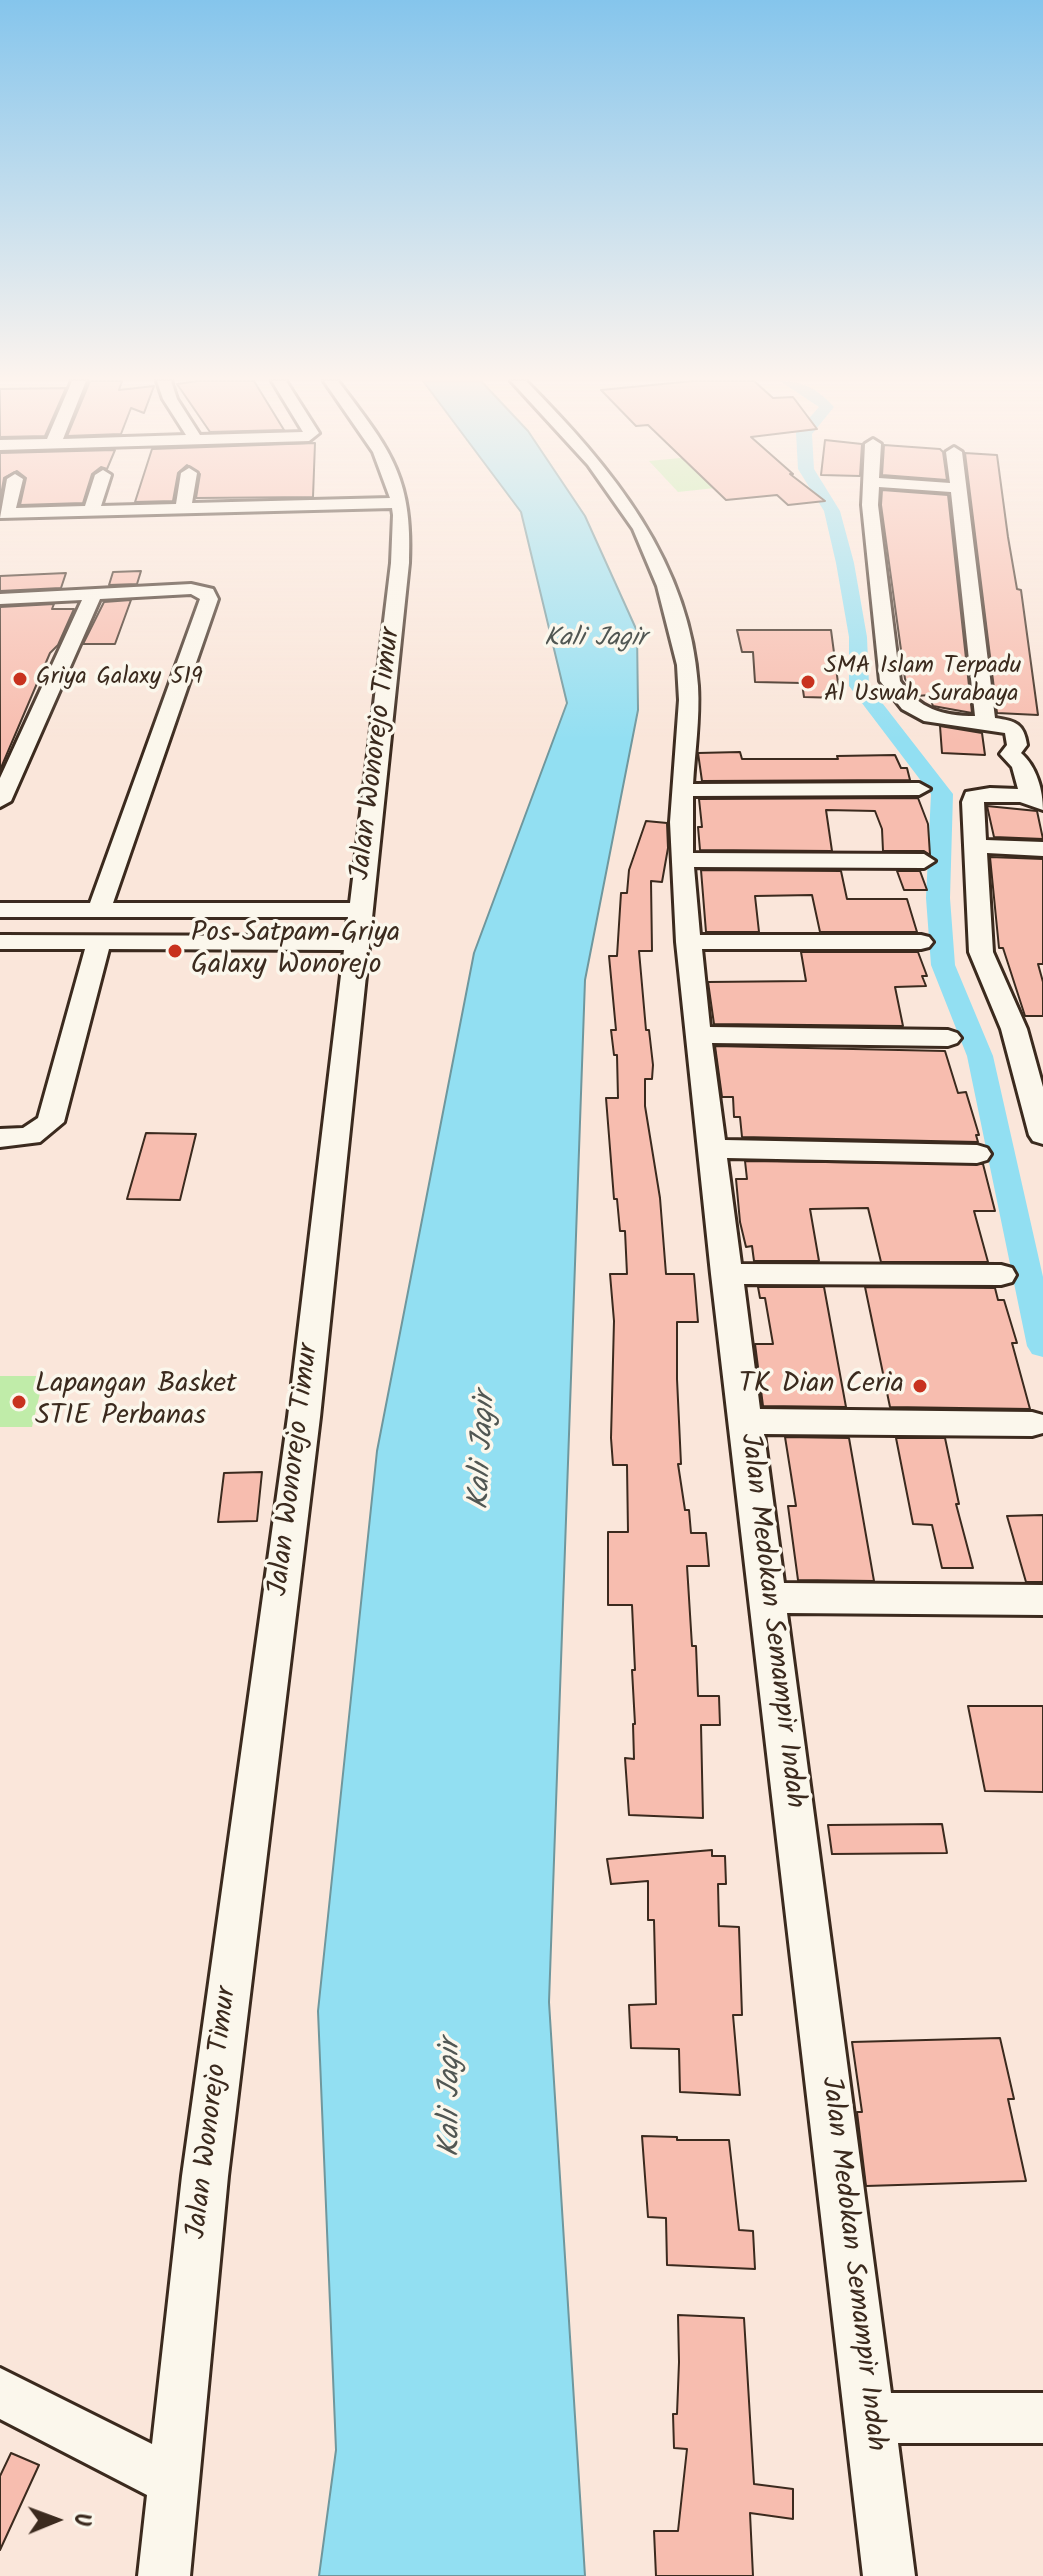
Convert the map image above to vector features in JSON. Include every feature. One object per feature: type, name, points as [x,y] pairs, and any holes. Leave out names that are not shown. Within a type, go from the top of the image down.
[{"type":"street","points":[[91,511],[94,501]]},
{"type":"street","points":[[183,509],[184,501]]},
{"type":"street","name":"Jalan Medokan Semampir Indah","points":[[623,501],[653,553],[678,628],[689,697],[682,790],[688,942],[726,1274],[889,2576]]},
{"type":"street","points":[[870,501],[890,681],[897,693],[928,717],[943,722],[986,722],[1013,728],[1027,759],[1038,800],[985,794],[974,797],[975,866],[981,952],[1014,1029],[1043,1135]]},
{"type":"street","points":[[961,501],[986,722]]},
{"type":"street","points":[[3,513],[400,503]]},
{"type":"street","name":"Jalan Wonorejo Timur","points":[[164,2576],[205,2176],[304,1417],[400,563],[400,503]]},
{"type":"street","points":[[0,599],[191,589],[207,593],[209,599],[99,910]]},
{"type":"street","points":[[0,801],[93,595]]},
{"type":"street","points":[[1027,759],[1043,747]]},
{"type":"street","points":[[682,790],[919,789]]},
{"type":"street","points":[[976,846],[1043,849]]},
{"type":"street","points":[[684,860],[924,861]]},
{"type":"street","points":[[0,910],[360,910]]},
{"type":"street","points":[[212,942],[220,911]]},
{"type":"street","points":[[0,1138],[30,1136],[50,1122],[99,941]]},
{"type":"street","points":[[0,942],[356,943]]},
{"type":"street","points":[[688,942],[921,942]]},
{"type":"street","points":[[1014,1029],[1043,1030]]},
{"type":"street","points":[[698,1035],[948,1038]]},
{"type":"street","points":[[712,1149],[977,1154]]},
{"type":"street","points":[[726,1274],[1001,1275]]},
{"type":"street","points":[[745,1421],[1032,1424]]},
{"type":"street","points":[[767,1598],[1043,1600]]},
{"type":"street","points":[[0,2393],[172,2481]]},
{"type":"street","points":[[870,2418],[1043,2418]]},
{"type":"green space","name":"Lapangan Basket STIE Perbanas","points":[[0,1376],[44,1376],[32,1427],[0,1427]]},
{"type":"water","name":"Kali Jagir","points":[[513,501],[575,501],[585,516],[637,631],[638,710],[585,980],[549,2002],[585,2576],[319,2576],[336,2450],[318,2011],[377,1451],[474,953],[567,703],[521,512]]},
{"type":"building","points":[[21,501],[84,501],[83,503],[20,505]]},
{"type":"building","points":[[784,501],[823,501],[788,505]]},
{"type":"building","points":[[881,501],[949,501],[972,713],[933,706],[929,695],[917,696],[905,679]]},
{"type":"building","points":[[971,501],[1003,501],[1017,589],[1021,590],[1038,715],[997,713]]},
{"type":"building","points":[[141,571],[137,584],[109,585],[113,572]]},
{"type":"building","points":[[66,573],[61,588],[0,591],[0,576]]},
{"type":"building","points":[[131,600],[115,644],[83,644],[104,602]]},
{"type":"building","points":[[54,604],[52,609],[74,609],[58,645],[50,653],[0,770],[0,607]]},
{"type":"building","points":[[737,630],[831,630],[840,698],[804,697],[802,683],[755,682],[753,652],[742,652]]},
{"type":"building","points":[[940,726],[982,733],[985,755],[942,753]]},
{"type":"building","points":[[740,752],[742,759],[838,759],[837,756],[895,755],[901,768],[907,768],[910,780],[702,781],[698,753]]},
{"type":"building","points":[[918,798],[928,824],[930,855],[924,851],[883,851],[882,829],[875,811],[826,810],[832,851],[700,850],[698,827],[702,827],[699,799]]},
{"type":"building","points":[[987,806],[1037,811],[1043,839],[994,837]]},
{"type":"building","points":[[646,821],[667,823],[668,848],[662,882],[651,881],[652,951],[639,951],[646,1030],[649,1030],[653,1065],[652,1079],[645,1079],[645,1106],[660,1198],[666,1274],[694,1274],[698,1322],[677,1322],[677,1379],[681,1464],[678,1464],[685,1510],[689,1510],[691,1533],[706,1533],[709,1566],[687,1566],[698,1696],[719,1696],[720,1725],[701,1725],[703,1818],[629,1815],[625,1758],[634,1759],[632,1605],[608,1605],[608,1532],[628,1532],[627,1465],[613,1465],[611,1438],[614,1321],[610,1274],[627,1274],[625,1231],[620,1231],[617,1199],[614,1199],[606,1098],[618,1098],[617,1055],[614,1055],[611,1030],[616,1030],[609,956],[617,956],[621,893],[627,893],[629,870]]},
{"type":"building","points":[[990,857],[1043,859],[1043,964],[1038,964],[1043,982],[1043,1016],[1025,1016],[1003,948],[999,948]]},
{"type":"building","points":[[701,870],[841,871],[847,899],[907,899],[917,932],[820,932],[812,895],[755,896],[759,932],[706,932]]},
{"type":"building","points":[[897,871],[920,871],[927,890],[904,890]]},
{"type":"building","points":[[801,952],[918,952],[927,976],[922,976],[926,986],[895,987],[903,1026],[714,1024],[708,982],[806,981]]},
{"type":"building","points":[[715,1046],[945,1051],[958,1093],[966,1092],[979,1135],[976,1135],[978,1142],[742,1137],[740,1117],[734,1117],[733,1097],[722,1097]]},
{"type":"building","points":[[146,1133],[196,1134],[180,1200],[127,1199]]},
{"type":"building","points":[[745,1161],[983,1164],[995,1211],[974,1211],[988,1262],[881,1262],[868,1208],[810,1209],[819,1261],[754,1261],[752,1246],[746,1247],[740,1222],[736,1179],[747,1179]]},
{"type":"building","points":[[758,1287],[824,1287],[846,1407],[763,1406],[755,1344],[773,1344],[765,1298],[760,1298]]},
{"type":"building","points":[[865,1287],[995,1288],[998,1300],[1004,1300],[1017,1343],[1012,1343],[1030,1409],[890,1407]]},
{"type":"building","points":[[785,1437],[849,1438],[874,1581],[798,1580],[788,1506],[796,1506]]},
{"type":"building","points":[[896,1438],[945,1438],[959,1504],[956,1504],[973,1568],[942,1568],[932,1525],[913,1524]]},
{"type":"building","points":[[262,1472],[257,1521],[218,1522],[224,1473]]},
{"type":"building","points":[[1043,1515],[1043,1582],[1026,1582],[1007,1516]]},
{"type":"building","points":[[968,1706],[1043,1706],[1043,1792],[985,1791]]},
{"type":"building","points":[[942,1824],[947,1853],[832,1854],[828,1825]]},
{"type":"building","points":[[712,1850],[712,1856],[725,1856],[726,1884],[718,1884],[719,1926],[739,1927],[742,2015],[733,2015],[740,2095],[680,2092],[679,2049],[631,2048],[629,2005],[656,2004],[654,1920],[648,1920],[648,1881],[611,1884],[607,1859]]},
{"type":"building","points":[[1000,2038],[1014,2099],[1008,2099],[1026,2181],[866,2186],[857,2112],[862,2112],[852,2042]]},
{"type":"building","points":[[642,2136],[729,2140],[739,2230],[753,2231],[755,2269],[667,2265],[666,2218],[648,2217]]},
{"type":"building","points":[[678,2315],[744,2318],[754,2484],[793,2489],[793,2519],[750,2513],[753,2576],[656,2576],[654,2531],[678,2531],[687,2449],[674,2448],[673,2414],[677,2414],[679,2362]]},
{"type":"building","points":[[11,2453],[39,2465],[0,2550],[0,2476]]},
{"type":"waterway","points":[[826,501],[832,511],[845,563],[858,637],[859,686],[942,794],[938,898],[943,965],[980,1056],[1043,1346]]},
{"type":"place","name":"Griya Galaxy 519","points":[[20,679]]},
{"type":"place","name":"SMA Islam Terpadu Al Uswah Surabaya","points":[[808,682]]},
{"type":"place","name":"Pos Satpam Griya Galaxy Wonorejo","points":[[175,951]]},
{"type":"place","name":"TK Dian Ceria","points":[[920,1386]]},
{"type":"place","name":"Lapangan Basket STIE Perbanas","points":[[19,1402]]}]
